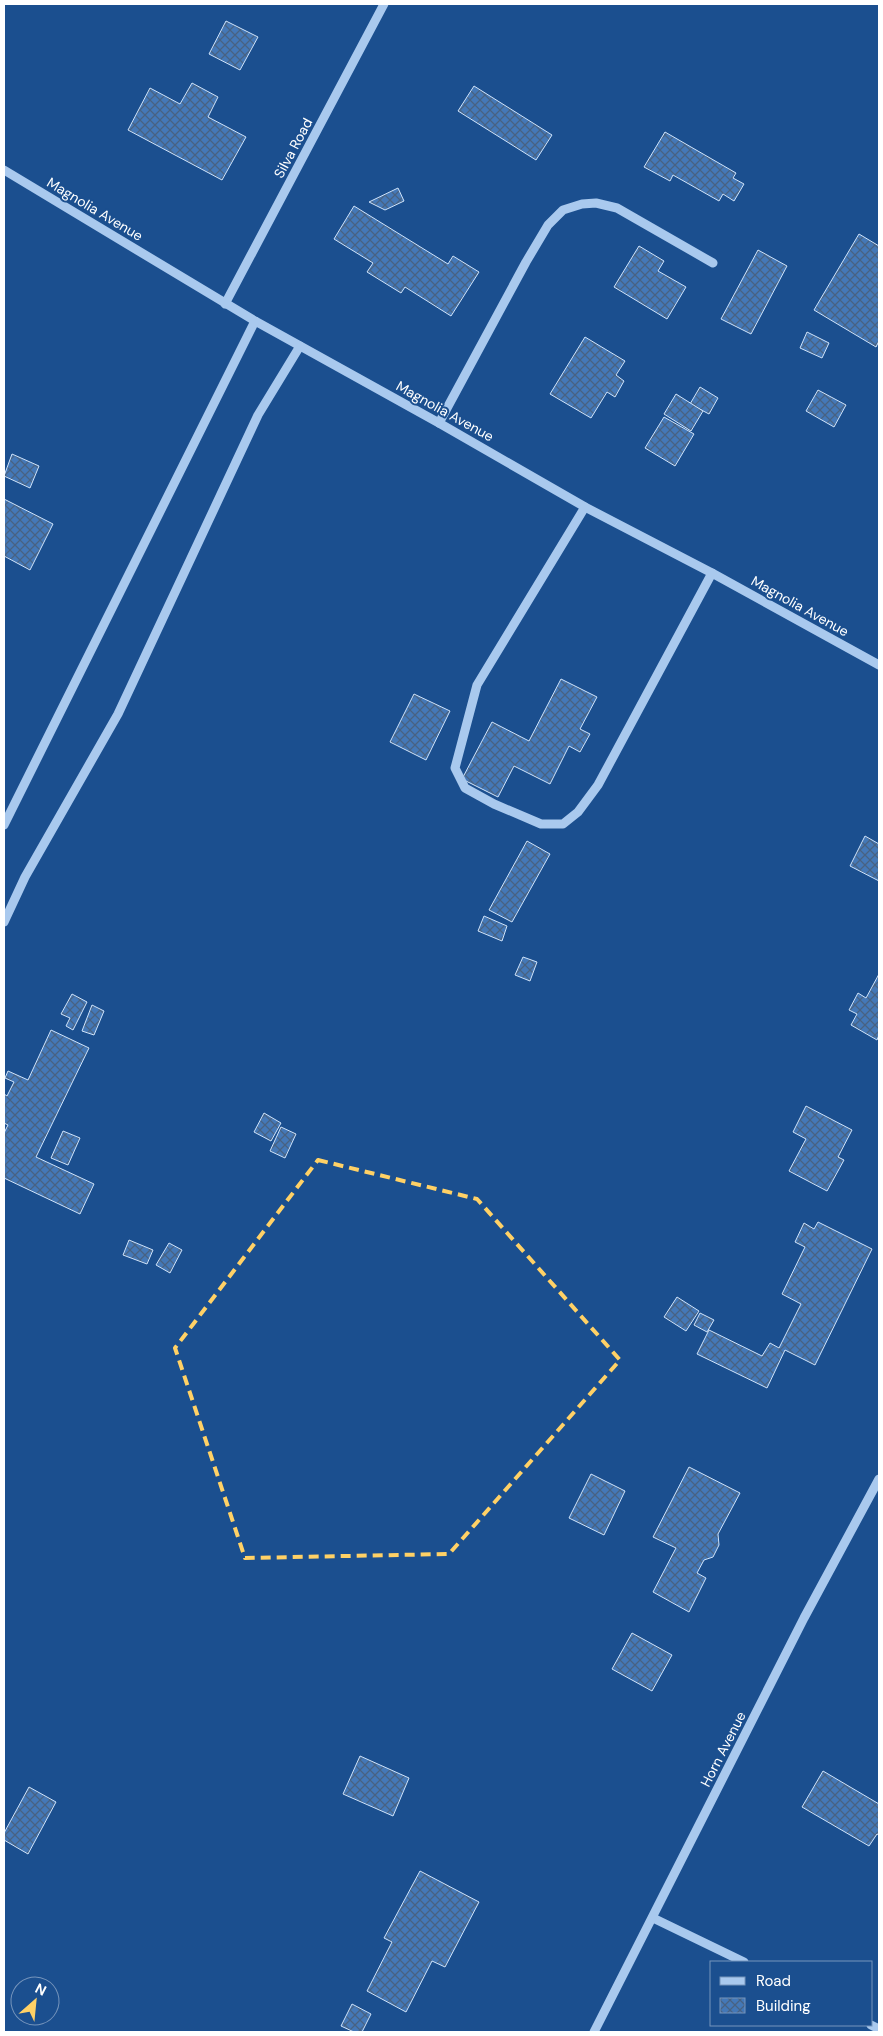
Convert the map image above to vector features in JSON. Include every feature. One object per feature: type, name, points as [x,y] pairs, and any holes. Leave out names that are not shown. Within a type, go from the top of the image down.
[{"type":"street","name":"Silva Road","points":[[225,304],[384,4]]},
{"type":"street","name":"Magnolia Avenue","points":[[4,170],[255,322],[439,423],[585,508],[712,573],[879,665]]},
{"type":"street","points":[[439,423],[526,262],[548,225],[563,210],[589,204],[617,208],[713,264]]},
{"type":"street","points":[[4,825],[255,322]]},
{"type":"street","points":[[4,922],[25,877],[118,714],[258,414],[300,346]]},
{"type":"street","points":[[585,508],[478,685],[455,768],[465,788],[494,804],[542,824],[563,824],[578,812],[598,785],[712,573]]},
{"type":"street","name":"Horn Avenue","points":[[594,2032],[654,1918],[804,1618],[879,1479]]},
{"type":"street","points":[[654,1918],[742,1961]]},
{"type":"highlighted area","points":[[318,1160],[477,1199],[620,1360],[449,1554],[245,1558],[175,1348]]},
{"type":"building","points":[[226,21],[258,37],[240,70],[209,54]]},
{"type":"building","points":[[192,83],[218,97],[208,117],[246,137],[222,180],[128,130],[150,88],[180,104]]},
{"type":"building","points":[[474,86],[552,135],[536,160],[458,111]]},
{"type":"building","points":[[665,132],[736,173],[733,178],[744,184],[734,201],[723,194],[719,201],[673,175],[670,181],[644,167]]},
{"type":"building","points":[[398,188],[404,201],[385,210],[369,202]]},
{"type":"building","points":[[354,206],[448,264],[453,256],[479,272],[451,316],[405,287],[401,293],[367,272],[373,263],[334,239]]},
{"type":"building","points":[[859,234],[879,246],[879,341],[876,347],[814,310]]},
{"type":"building","points":[[639,246],[664,261],[658,271],[686,287],[667,319],[614,287]]},
{"type":"building","points":[[758,250],[787,266],[751,334],[721,319]]},
{"type":"building","points":[[807,332],[829,343],[822,358],[800,348]]},
{"type":"building","points":[[585,337],[625,361],[616,375],[624,381],[615,397],[607,392],[591,418],[550,394]]},
{"type":"building","points":[[700,387],[718,398],[709,414],[690,404]]},
{"type":"building","points":[[818,390],[846,405],[834,427],[806,411]]},
{"type":"building","points":[[676,394],[703,411],[691,431],[664,414]]},
{"type":"building","points":[[664,417],[694,434],[675,466],[645,448]]},
{"type":"building","points":[[12,454],[39,466],[30,488],[4,476]]},
{"type":"building","points":[[4,499],[53,524],[30,570],[4,556]]},
{"type":"building","points":[[561,679],[597,697],[580,729],[590,734],[580,752],[569,746],[550,784],[514,766],[498,797],[462,779],[492,722],[529,741]]},
{"type":"building","points":[[414,694],[450,711],[426,760],[390,742]]},
{"type":"building","points":[[865,836],[879,844],[879,881],[850,866]]},
{"type":"building","points":[[527,841],[550,854],[512,922],[489,910]]},
{"type":"building","points":[[484,916],[507,926],[502,941],[478,931]]},
{"type":"building","points":[[523,957],[537,962],[530,981],[515,975]]},
{"type":"building","points":[[879,974],[879,1035],[877,1040],[851,1025],[857,1014],[849,1010],[858,993],[866,998]]},
{"type":"building","points":[[72,994],[87,1002],[73,1030],[66,1026],[70,1018],[61,1014]]},
{"type":"building","points":[[92,1005],[104,1011],[94,1035],[82,1031]]},
{"type":"building","points":[[51,1030],[89,1048],[36,1157],[94,1184],[80,1214],[4,1178],[4,1133],[8,1125],[4,1123],[4,1094],[7,1096],[14,1082],[5,1078],[8,1071],[28,1080]]},
{"type":"building","points":[[806,1106],[852,1130],[838,1157],[844,1160],[827,1191],[789,1171],[806,1139],[793,1132]]},
{"type":"building","points":[[264,1113],[281,1123],[271,1141],[254,1132]]},
{"type":"building","points":[[281,1127],[296,1134],[285,1158],[270,1151]]},
{"type":"building","points":[[63,1131],[80,1138],[68,1165],[51,1158]]},
{"type":"building","points":[[818,1222],[872,1249],[815,1365],[785,1350],[767,1388],[697,1354],[709,1330],[762,1356],[770,1343],[779,1348],[801,1304],[782,1294],[805,1247],[795,1242],[804,1223],[814,1229]]},
{"type":"building","points":[[129,1240],[153,1250],[147,1264],[123,1255]]},
{"type":"building","points":[[169,1243],[182,1250],[170,1273],[156,1265]]},
{"type":"building","points":[[677,1297],[699,1311],[686,1331],[664,1317]]},
{"type":"building","points":[[700,1313],[714,1320],[707,1332],[694,1325]]},
{"type":"building","points":[[689,1467],[740,1493],[718,1534],[719,1545],[713,1557],[704,1560],[697,1573],[706,1578],[689,1612],[653,1592],[676,1548],[653,1537]]},
{"type":"building","points":[[591,1474],[625,1491],[604,1535],[569,1518]]},
{"type":"building","points":[[632,1633],[672,1655],[652,1691],[612,1669]]},
{"type":"building","points":[[360,1756],[409,1778],[393,1816],[343,1794]]},
{"type":"building","points":[[823,1771],[879,1804],[879,1835],[877,1834],[869,1846],[802,1807]]},
{"type":"building","points":[[29,1787],[56,1802],[28,1854],[4,1840],[4,1833]]},
{"type":"building","points":[[420,1871],[479,1902],[445,1967],[432,1961],[406,2012],[367,1991],[392,1942],[384,1938]]},
{"type":"building","points":[[352,2004],[371,2014],[362,2032],[354,2032],[341,2026]]}]
